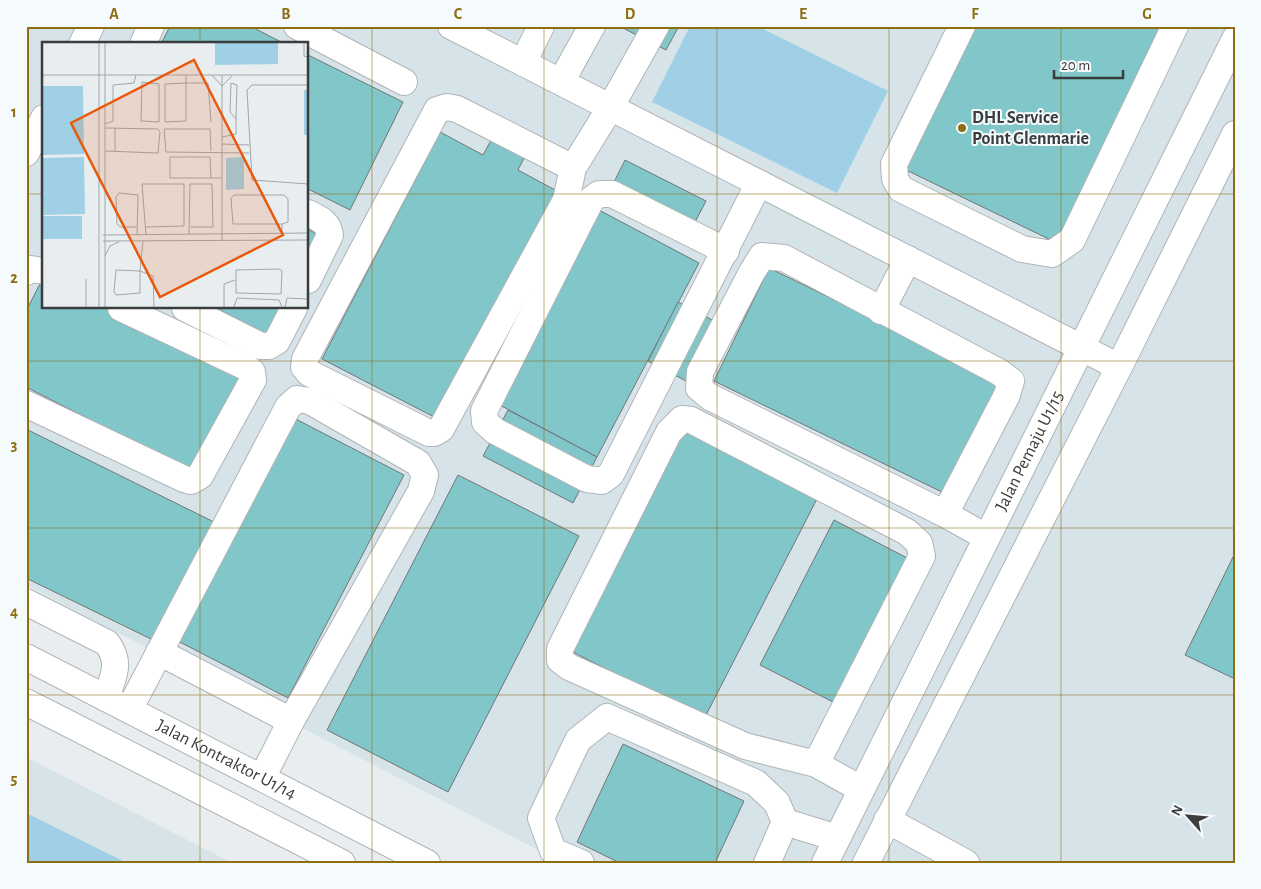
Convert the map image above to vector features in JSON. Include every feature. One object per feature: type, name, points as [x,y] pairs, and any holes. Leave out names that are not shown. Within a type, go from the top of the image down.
[{"type":"street","points":[[83,42],[90,26]]},
{"type":"street","points":[[144,42],[152,26]]},
{"type":"street","points":[[297,26],[332,34],[404,82]]},
{"type":"street","points":[[451,26],[1119,367]]},
{"type":"street","points":[[524,63],[541,26]]},
{"type":"street","points":[[561,82],[592,26]]},
{"type":"street","points":[[573,168],[457,109],[447,107],[437,110],[305,359],[304,367],[309,374],[429,433],[434,433],[441,429],[566,200],[573,168],[610,108],[656,26]]},
{"type":"street","points":[[962,26],[894,164],[895,179],[901,189],[1022,249],[1052,254],[1072,240],[1175,26]]},
{"type":"street","name":"Jalan Pemaju U1/15","points":[[825,863],[1235,38]]},
{"type":"street","points":[[26,153],[42,122]]},
{"type":"street","points":[[866,863],[1119,367],[1235,134]]},
{"type":"street","points":[[726,251],[612,194],[599,194],[591,200],[484,411],[485,422],[495,432],[587,479],[602,481],[611,474],[726,251],[759,183]]},
{"type":"street","points":[[309,214],[325,222],[329,227],[330,235],[309,278]]},
{"type":"street","points":[[945,514],[1007,394],[1010,381],[999,372],[784,258],[762,256],[700,372],[699,388],[710,397],[945,514],[986,537]]},
{"type":"street","points":[[881,311],[908,259]]},
{"type":"street","points":[[26,272],[31,269],[42,271]]},
{"type":"street","points":[[26,404],[184,479],[192,482],[200,476],[253,380],[252,372],[246,367],[123,309]]},
{"type":"street","points":[[187,309],[262,346],[269,346],[277,341],[293,309]]},
{"type":"street","points":[[129,710],[288,407],[298,399],[310,402],[418,463],[425,475],[421,491],[291,721],[262,778]]},
{"type":"street","points":[[816,764],[922,556],[919,544],[907,532],[691,420],[682,419],[669,432],[560,649],[560,660],[570,667],[745,746],[816,764],[861,789]]},
{"type":"street","points":[[26,602],[107,643],[114,653],[116,665],[106,698]]},
{"type":"street","points":[[159,652],[291,721]]},
{"type":"street","name":"Jalan Kontraktor U1/14","points":[[26,657],[427,863]]},
{"type":"street","points":[[26,702],[342,863]]},
{"type":"street","points":[[581,863],[553,851],[541,818],[578,740],[607,717],[756,782],[777,803],[785,822],[766,863]]},
{"type":"street","points":[[888,820],[966,863]]},
{"type":"street","points":[[785,822],[837,838]]},
{"type":"shaded area","points":[[26,26],[1235,26],[1235,863],[563,863],[26,585]]},
{"type":"shaded area","points":[[690,26],[757,26],[888,91],[837,193],[652,102]]},
{"type":"shaded area","points":[[26,757],[232,863],[26,863]]},
{"type":"shaded area","points":[[26,813],[127,863],[26,863]]},
{"type":"building","points":[[170,26],[250,26],[281,42],[162,42]]},
{"type":"building","points":[[619,26],[679,26],[666,50]]},
{"type":"building","points":[[973,26],[1162,26],[1057,243],[904,169]]},
{"type":"building","points":[[309,55],[403,102],[350,210],[309,190]]},
{"type":"building","points":[[440,132],[483,155],[495,133],[528,150],[518,170],[557,191],[438,419],[322,359]]},
{"type":"building","points":[[625,160],[706,201],[694,224],[614,182]]},
{"type":"building","points":[[597,209],[699,263],[597,457],[496,403]]},
{"type":"building","points":[[309,230],[318,235],[309,254]]},
{"type":"building","points":[[769,268],[1001,381],[946,494],[714,381]]},
{"type":"building","points":[[42,280],[42,309],[107,309],[245,374],[195,473],[26,387],[26,311]]},
{"type":"building","points":[[678,302],[718,323],[688,382],[648,361]]},
{"type":"building","points":[[218,309],[279,309],[266,334]]},
{"type":"building","points":[[508,410],[597,457],[573,503],[483,456]]},
{"type":"building","points":[[288,415],[404,475],[288,698],[172,638]]},
{"type":"building","points":[[682,425],[819,495],[704,719],[567,649]]},
{"type":"building","points":[[26,429],[214,522],[155,641],[26,578]]},
{"type":"building","points":[[458,475],[579,536],[448,792],[327,730]]},
{"type":"building","points":[[834,520],[913,561],[839,705],[760,665]]},
{"type":"building","points":[[1235,553],[1235,679],[1185,655]]},
{"type":"building","points":[[623,744],[744,801],[715,863],[620,863],[577,842]]},
{"type":"place","name":"DHL Service Point Glenmarie","points":[[962,128]]}]
